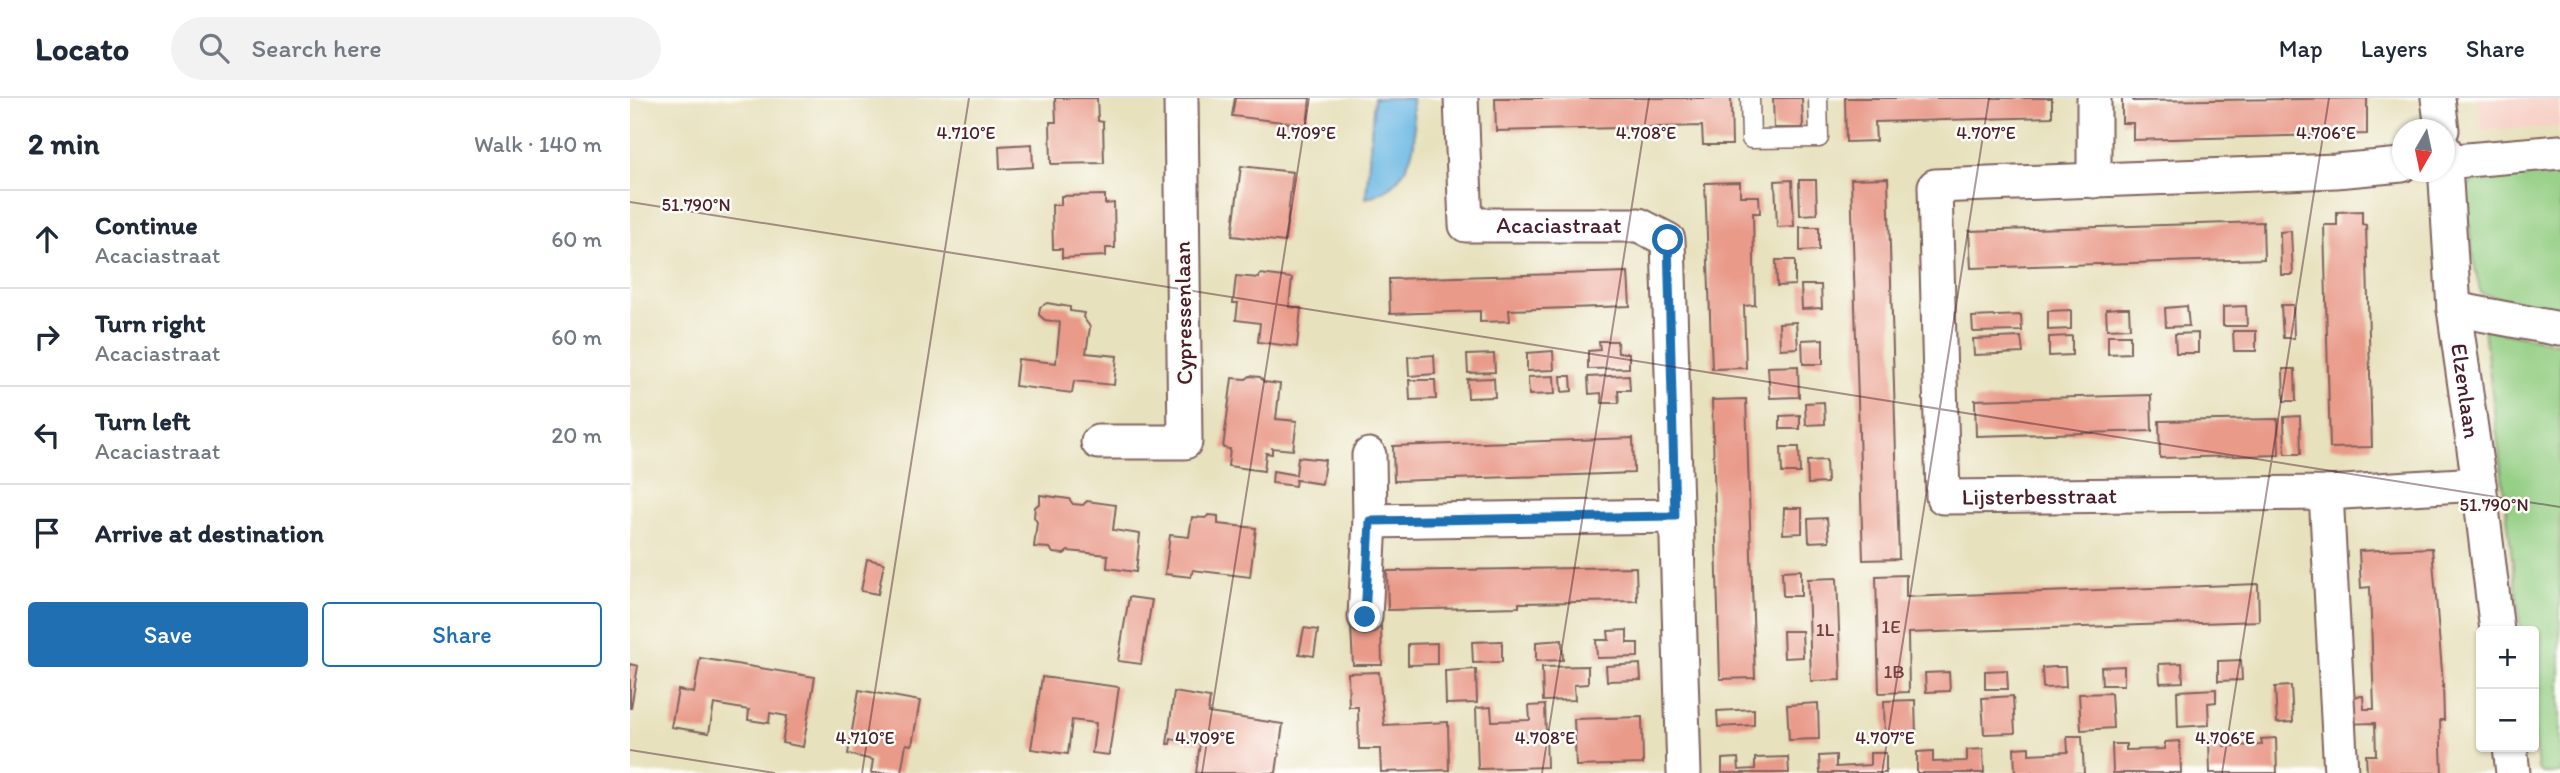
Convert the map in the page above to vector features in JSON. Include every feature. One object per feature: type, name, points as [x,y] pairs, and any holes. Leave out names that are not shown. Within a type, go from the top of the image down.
[{"type":"street","name":"Cypressenlaan","points":[[1098,442],[1185,442],[1181,98]]},
{"type":"street","name":"Acaciastraat","points":[[1461,98],[1466,225],[1639,226],[1668,240],[1684,773]]},
{"type":"street","points":[[2094,98],[2094,181]]},
{"type":"street","name":"Elzenlaan","points":[[2438,98],[2440,119]]},
{"type":"street","points":[[2455,150],[2560,152]]},
{"type":"street","name":"Lijsterbesstraat","points":[[2392,166],[2336,171],[1935,186],[1943,497],[2326,493],[2479,484]]},
{"type":"street","name":"Elzenlaan","points":[[2446,182],[2454,309],[2496,626]]},
{"type":"street","points":[[2454,309],[2560,329]]},
{"type":"street","points":[[1365,617],[1370,521],[1369,455]]},
{"type":"street","points":[[2326,493],[2341,773]]},
{"type":"street","points":[[1370,521],[1675,516]]},
{"type":"street","points":[[2511,752],[2513,773]]},
{"type":"lane","points":[[1750,98],[1751,139],[1819,138],[1818,98]]},
{"type":"shaded area","points":[[2478,98],[2560,98],[2560,127],[2482,130]]},
{"type":"green space","points":[[2560,169],[2560,310],[2481,294],[2464,191],[2483,175]]},
{"type":"green space","points":[[2484,328],[2560,344],[2560,773],[2543,773],[2538,769],[2539,626],[2520,626]]},
{"type":"water","points":[[1374,98],[1412,98],[1414,142],[1410,158],[1397,180],[1383,191],[1366,198]]},
{"type":"building","points":[[1055,98],[1097,98],[1098,121],[1103,122],[1104,163],[1051,164],[1050,122],[1056,122]]},
{"type":"building","points":[[1235,98],[1310,98],[1307,125],[1232,116]]},
{"type":"building","points":[[1495,98],[1731,98],[1732,145],[1703,145],[1702,126],[1496,131]]},
{"type":"building","points":[[1773,98],[1802,98],[1803,128],[1774,128]]},
{"type":"building","points":[[1845,98],[2052,98],[2052,117],[1875,122],[1876,141],[1846,142]]},
{"type":"building","points":[[2122,98],[2133,98],[2133,101],[2367,98],[2367,134],[2133,140],[2133,123],[2122,123]]},
{"type":"building","points":[[1032,144],[1033,167],[1000,169],[999,146]]},
{"type":"building","points":[[1241,166],[1293,172],[1285,242],[1232,236]]},
{"type":"building","points":[[1888,178],[1899,559],[1863,560],[1851,179]]},
{"type":"building","points":[[1792,180],[1794,226],[1777,227],[1775,181]]},
{"type":"building","points":[[1799,180],[1816,180],[1817,214],[1800,215]]},
{"type":"building","points":[[1740,182],[1740,196],[1759,196],[1760,213],[1753,213],[1755,305],[1744,306],[1746,368],[1712,369],[1705,183]]},
{"type":"building","points":[[1105,195],[1105,204],[1114,203],[1115,248],[1106,248],[1106,256],[1062,258],[1062,249],[1053,249],[1052,205],[1061,205],[1061,196]]},
{"type":"building","points":[[2362,211],[2362,224],[2366,225],[2372,447],[2330,448],[2324,225],[2337,225],[2337,212]]},
{"type":"building","points":[[2263,222],[2264,259],[1971,268],[1969,231]]},
{"type":"building","points":[[1800,227],[1819,227],[1819,250],[1800,251]]},
{"type":"building","points":[[2291,231],[2293,275],[2281,275],[2280,232]]},
{"type":"building","points":[[1776,260],[1795,260],[1795,285],[1777,286]]},
{"type":"building","points":[[1628,272],[1630,306],[1509,310],[1510,321],[1480,322],[1480,311],[1390,314],[1389,279]]},
{"type":"building","points":[[1260,274],[1292,278],[1289,307],[1301,308],[1297,347],[1258,342],[1260,323],[1236,320],[1238,303],[1233,303],[1236,276],[1259,278]]},
{"type":"building","points":[[1801,285],[1821,285],[1822,308],[1802,309]]},
{"type":"building","points":[[1047,303],[1070,307],[1070,311],[1084,313],[1083,317],[1090,327],[1086,353],[1117,356],[1114,385],[1074,381],[1072,393],[1015,386],[1018,359],[1056,363],[1060,322],[1045,320],[1039,315],[1040,307]]},
{"type":"building","points":[[2281,305],[2293,305],[2294,338],[2283,338]]},
{"type":"building","points":[[2187,306],[2189,326],[2166,327],[2165,308]]},
{"type":"building","points":[[2246,306],[2247,326],[2223,326],[2223,307]]},
{"type":"building","points":[[2129,308],[2130,328],[2107,329],[2106,309]]},
{"type":"building","points":[[2071,310],[2071,329],[2048,330],[2048,311]]},
{"type":"building","points":[[2021,315],[2022,331],[1973,332],[1972,317]]},
{"type":"building","points":[[1796,322],[1798,348],[1780,349],[1779,323]]},
{"type":"building","points":[[2233,331],[2256,331],[2256,351],[2234,351]]},
{"type":"building","points":[[2198,333],[2198,353],[2176,353],[2175,334]]},
{"type":"building","points":[[2108,335],[2130,335],[2130,353],[2108,354]]},
{"type":"building","points":[[2072,336],[2072,355],[2049,356],[2049,337]]},
{"type":"building","points":[[2021,337],[2023,353],[1974,355],[1973,339]]},
{"type":"building","points":[[1823,339],[1823,364],[1803,364],[1802,340]]},
{"type":"building","points":[[1599,341],[1617,341],[1618,353],[1629,353],[1629,368],[1588,369],[1588,351],[1600,350]]},
{"type":"building","points":[[1553,351],[1554,370],[1527,371],[1527,353]]},
{"type":"building","points":[[1494,354],[1495,372],[1468,373],[1467,355]]},
{"type":"building","points":[[1434,355],[1435,374],[1409,376],[1408,357]]},
{"type":"building","points":[[1798,366],[1799,397],[1770,398],[1768,367]]},
{"type":"building","points":[[2283,369],[2295,369],[2296,401],[2284,401]]},
{"type":"building","points":[[1629,375],[1630,390],[1618,390],[1619,403],[1602,403],[1601,393],[1589,394],[1588,377]]},
{"type":"building","points":[[1250,376],[1260,377],[1264,382],[1280,384],[1276,419],[1297,421],[1293,450],[1272,448],[1272,454],[1266,453],[1264,471],[1228,466],[1230,449],[1223,448],[1232,378],[1246,379]]},
{"type":"building","points":[[1554,376],[1555,394],[1529,395],[1528,377]]},
{"type":"building","points":[[1561,376],[1571,376],[1572,391],[1562,392]]},
{"type":"building","points":[[1494,378],[1495,397],[1468,398],[1467,379]]},
{"type":"building","points":[[1409,380],[1435,380],[1436,399],[1410,400]]},
{"type":"building","points":[[2151,395],[2152,431],[1976,436],[1975,400]]},
{"type":"building","points":[[1746,399],[1755,678],[1720,679],[1712,400]]},
{"type":"building","points":[[1824,402],[1825,424],[1806,425],[1805,403]]},
{"type":"building","points":[[1800,415],[1800,429],[1780,429],[1780,416]]},
{"type":"building","points":[[2300,416],[2301,454],[2285,454],[2284,417]]},
{"type":"building","points":[[2278,419],[2279,455],[2160,458],[2159,421]]},
{"type":"building","points":[[1633,438],[1634,473],[1394,481],[1393,446]]},
{"type":"building","points":[[1781,447],[1799,447],[1800,473],[1782,473]]},
{"type":"building","points":[[1298,457],[1325,460],[1322,484],[1296,480],[1295,486],[1272,483],[1273,471],[1296,475]]},
{"type":"building","points":[[1826,460],[1827,483],[1808,484],[1807,461]]},
{"type":"building","points":[[1040,495],[1069,499],[1073,504],[1083,505],[1087,501],[1116,505],[1113,530],[1140,534],[1136,572],[1107,568],[1108,555],[1068,551],[1064,554],[1053,553],[1050,548],[1034,547],[1037,522],[1034,517],[1035,507],[1040,503]]},
{"type":"building","points":[[1784,508],[1802,508],[1802,533],[1783,534]]},
{"type":"building","points":[[1209,515],[1218,516],[1218,524],[1256,528],[1250,577],[1193,570],[1191,577],[1165,574],[1170,535],[1189,537],[1192,517],[1205,518]]},
{"type":"building","points":[[1827,518],[1829,541],[1809,542],[1808,519]]},
{"type":"building","points":[[2432,548],[2443,684],[2444,720],[2440,720],[2442,773],[2367,773],[2366,755],[2376,755],[2375,723],[2341,724],[2340,697],[2363,696],[2364,709],[2374,709],[2370,587],[2361,588],[2359,551]]},
{"type":"building","points":[[867,559],[884,563],[878,594],[861,591]]},
{"type":"building","points":[[1636,567],[1637,601],[1519,603],[1519,607],[1388,610],[1387,571]]},
{"type":"building","points":[[1801,570],[1801,596],[1783,596],[1782,571]]},
{"type":"building","points":[[1906,575],[1906,597],[2258,584],[2259,621],[1908,633],[1909,692],[1879,693],[1876,576]]},
{"type":"building","points":[[1837,578],[1841,680],[1811,681],[1808,579]]},
{"type":"building","points":[[1129,597],[1152,600],[1141,664],[1118,661]]},
{"type":"building","points":[[1351,626],[1381,626],[1382,665],[1353,665]]},
{"type":"building","points":[[1304,628],[1318,630],[1314,656],[1299,654]]},
{"type":"building","points":[[1627,630],[1627,643],[1638,643],[1638,657],[1597,658],[1596,640],[1609,640],[1608,631]]},
{"type":"building","points":[[1783,631],[1802,631],[1803,657],[1784,658]]},
{"type":"building","points":[[1562,640],[1563,660],[1536,661],[1536,642]]},
{"type":"building","points":[[1502,641],[1502,662],[1473,663],[1472,642]]},
{"type":"building","points":[[1437,643],[1437,664],[1408,665],[1408,644]]},
{"type":"building","points":[[700,658],[815,677],[803,747],[782,743],[787,716],[770,713],[769,723],[748,720],[749,710],[714,704],[709,733],[671,727],[678,690],[694,693]]},
{"type":"building","points":[[2241,660],[2242,680],[2218,681],[2218,661]]},
{"type":"building","points":[[2182,663],[2183,682],[2160,683],[2159,664]]},
{"type":"building","points":[[630,664],[638,666],[631,708],[630,708]]},
{"type":"building","points":[[1640,664],[1641,680],[1607,681],[1606,666]]},
{"type":"building","points":[[1588,666],[1588,684],[1574,685],[1575,700],[1543,701],[1542,667]]},
{"type":"building","points":[[2124,666],[2124,685],[2102,685],[2101,667]]},
{"type":"building","points":[[2065,667],[2066,687],[2043,688],[2042,668]]},
{"type":"building","points":[[1476,669],[1477,703],[1446,704],[1445,671]]},
{"type":"building","points":[[2007,670],[2008,689],[1985,689],[1985,671]]},
{"type":"building","points":[[1379,672],[1384,725],[1448,722],[1449,770],[1381,772],[1380,749],[1359,749],[1358,707],[1349,707],[1348,673]]},
{"type":"building","points":[[1949,672],[1950,691],[1926,692],[1925,673]]},
{"type":"building","points":[[1042,677],[1119,687],[1109,755],[1092,753],[1096,723],[1072,720],[1068,754],[1031,749]]},
{"type":"building","points":[[2291,686],[2293,722],[2277,723],[2275,687]]},
{"type":"building","points":[[2216,689],[2216,702],[2208,703],[2209,725],[2178,727],[2177,691]]},
{"type":"building","points":[[859,690],[920,701],[912,745],[906,744],[901,773],[871,773],[873,760],[848,754]]},
{"type":"building","points":[[1174,692],[1210,698],[1208,713],[1283,724],[1276,773],[1196,773],[1200,743],[1171,739],[1170,744],[1167,744]]},
{"type":"building","points":[[2111,693],[2113,728],[2081,730],[2079,694]]},
{"type":"building","points":[[2013,696],[2015,733],[1984,734],[1982,698]]},
{"type":"building","points":[[1915,700],[1916,736],[1885,737],[1884,701]]},
{"type":"building","points":[[1818,703],[1819,739],[1789,740],[1787,705]]},
{"type":"building","points":[[1545,705],[1547,767],[1478,769],[1476,708],[1491,707],[1492,721],[1530,720],[1529,706]]},
{"type":"building","points":[[1754,709],[1754,725],[1718,727],[1717,711]]},
{"type":"building","points":[[1642,717],[1643,764],[1576,766],[1574,719]]},
{"type":"building","points":[[2067,736],[2082,736],[2084,773],[2015,773],[2014,748],[2029,747],[2029,754],[2068,752]]},
{"type":"building","points":[[2276,738],[2277,773],[2210,773],[2209,740],[2224,740],[2224,746],[2262,745],[2261,739]]},
{"type":"building","points":[[2180,741],[2181,773],[2113,773],[2112,744],[2126,744],[2126,750],[2165,749],[2165,742]]},
{"type":"building","points":[[1983,749],[1984,773],[1917,773],[1917,752],[1933,751],[1933,762],[1967,761],[1967,750]]},
{"type":"building","points":[[1870,753],[1886,753],[1886,773],[1820,773],[1819,756],[1836,755],[1836,767],[1870,765]]},
{"type":"building","points":[[1788,757],[1789,773],[1722,773],[1722,759],[1738,758],[1739,770],[1755,769],[1755,758]]},
{"type":"route","points":[[1365,617],[1370,521],[1675,516],[1668,240]]}]
